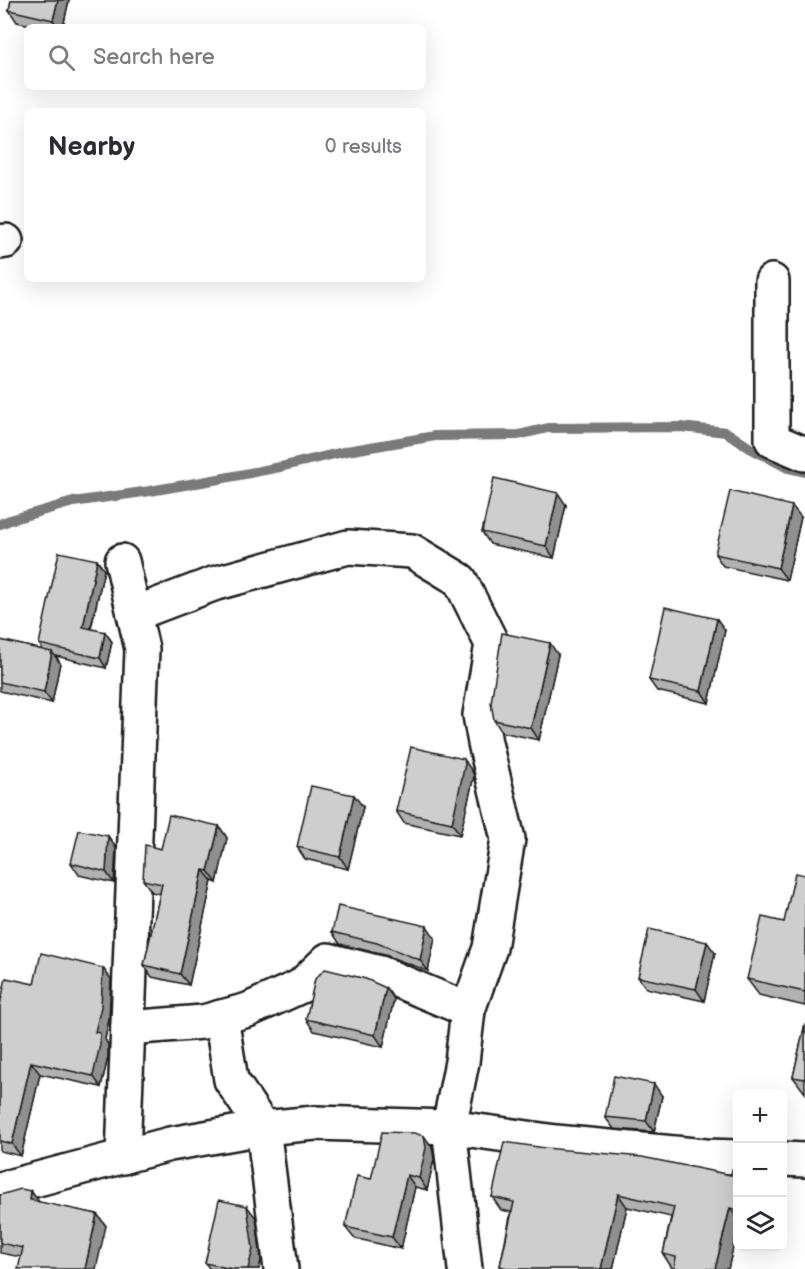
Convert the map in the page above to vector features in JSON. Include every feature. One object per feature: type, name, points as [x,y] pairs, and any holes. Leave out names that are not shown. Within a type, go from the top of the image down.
[{"type":"street","points":[[772,281],[772,440],[805,454]]},
{"type":"street","points":[[134,614],[213,584],[348,547],[412,551],[460,580],[492,644],[480,715],[508,839],[490,948],[468,1010],[462,1062],[449,1127],[465,1269]]},
{"type":"street","points":[[122,561],[142,649],[123,1157]]},
{"type":"street","points":[[128,1028],[203,1022],[248,1010],[301,986],[328,960],[380,973],[468,1010]]},
{"type":"street","points":[[221,1017],[231,1080],[263,1128],[281,1269]]},
{"type":"street","points":[[0,1189],[170,1144],[263,1128],[315,1123],[449,1127],[556,1142],[733,1157]]},
{"type":"street","points":[[787,1159],[805,1160]]},
{"type":"building","points":[[11,0],[58,0],[53,20],[9,10]]},
{"type":"building","points":[[494,478],[558,493],[546,546],[482,532]]},
{"type":"building","points":[[730,491],[792,506],[778,568],[715,554]]},
{"type":"building","points":[[59,552],[97,560],[83,627],[105,632],[100,658],[39,644]]},
{"type":"building","points":[[665,607],[717,619],[701,691],[649,680]]},
{"type":"building","points":[[502,633],[550,643],[531,728],[494,720],[491,703]]},
{"type":"building","points":[[0,640],[52,652],[44,692],[0,682]]},
{"type":"building","points":[[411,747],[464,759],[465,764],[452,823],[396,811]]},
{"type":"building","points":[[311,786],[354,795],[340,857],[297,847]]},
{"type":"building","points":[[169,815],[219,826],[208,871],[203,870],[180,974],[144,965],[162,884],[143,880],[145,845],[161,849]]},
{"type":"building","points":[[79,830],[108,836],[106,872],[71,863]]},
{"type":"building","points":[[795,873],[805,875],[805,992],[747,979],[762,917],[784,922]]},
{"type":"building","points":[[338,906],[427,926],[420,960],[377,943],[332,932]]},
{"type":"building","points":[[649,929],[707,942],[696,989],[638,977]]},
{"type":"building","points":[[41,953],[103,968],[101,1007],[95,1032],[100,1033],[100,1045],[93,1076],[31,1062],[12,1144],[0,1141],[0,1005],[6,978],[34,984]]},
{"type":"building","points":[[325,969],[366,979],[386,988],[375,1035],[306,1019],[315,979]]},
{"type":"building","points":[[805,1024],[805,1079],[793,1077]]},
{"type":"building","points":[[614,1076],[654,1084],[646,1121],[605,1117]]},
{"type":"building","points":[[382,1132],[414,1133],[424,1136],[426,1148],[419,1178],[407,1175],[392,1237],[345,1227],[357,1176],[371,1179]]},
{"type":"building","points":[[504,1142],[642,1157],[731,1175],[733,1169],[733,1209],[730,1208],[715,1269],[674,1269],[676,1257],[663,1254],[674,1207],[618,1194],[601,1269],[511,1269],[500,1266],[514,1202],[492,1197]]},
{"type":"building","points":[[21,1189],[31,1191],[30,1200],[97,1214],[85,1269],[18,1269],[23,1248],[0,1243],[0,1195]]},
{"type":"building","points":[[219,1200],[247,1206],[253,1249],[248,1269],[232,1269],[205,1263]]},
{"type":"waterway","points":[[0,524],[73,502],[219,479],[347,451],[435,436],[518,435],[548,428],[681,427],[726,432],[788,468],[805,472]]}]
